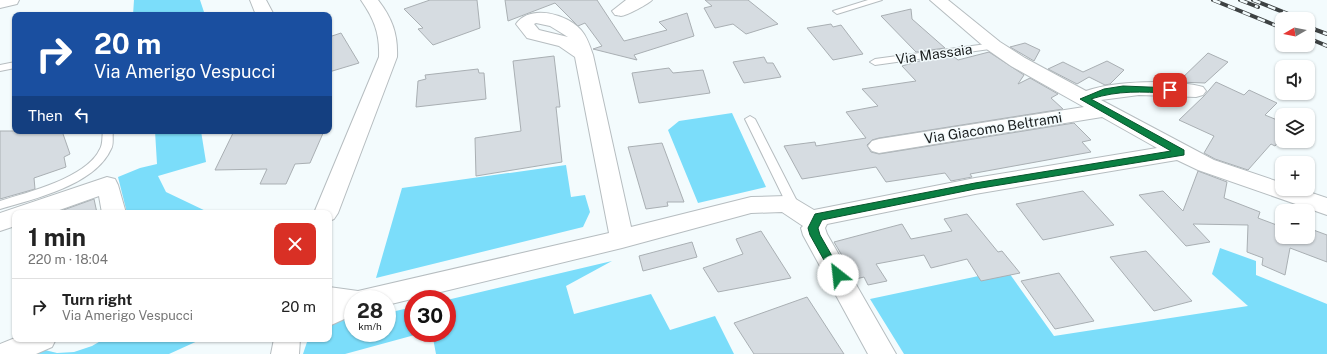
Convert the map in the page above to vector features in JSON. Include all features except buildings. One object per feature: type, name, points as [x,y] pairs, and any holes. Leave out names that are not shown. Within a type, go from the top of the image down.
[{"type":"street","points":[[0,4],[11,0]]},
{"type":"street","points":[[258,0],[264,12]]},
{"type":"street","points":[[327,210],[388,57],[389,44],[387,30],[380,14],[369,0]]},
{"type":"street","points":[[621,11],[632,4],[644,0]]},
{"type":"street","points":[[938,0],[994,46],[1018,62],[1180,152],[1238,177],[1327,208]]},
{"type":"street","points":[[584,55],[622,239]]},
{"type":"street","points":[[1084,99],[1100,93],[1123,89],[1196,91]]},
{"type":"street","name":"Via Giacomo Beltrami","points":[[880,146],[1106,110]]},
{"type":"street","points":[[882,354],[815,235],[813,228],[818,217],[842,211],[975,186],[1180,152]]},
{"type":"street","points":[[34,210],[107,185],[113,210]]},
{"type":"street","points":[[396,292],[622,239],[751,205],[786,204],[815,222]]},
{"type":"street","points":[[0,222],[12,218]]},
{"type":"street","points":[[332,297],[344,299]]},
{"type":"street","points":[[332,314],[344,308]]},
{"type":"street","points":[[6,354],[32,342]]},
{"type":"street","points":[[285,354],[287,342]]},
{"type":"lane","points":[[837,11],[878,0]]},
{"type":"lane","name":"Via Massaia","points":[[875,62],[994,46]]},
{"type":"lane","points":[[0,68],[12,66]]},
{"type":"lane","points":[[750,119],[795,210]]},
{"type":"lane","points":[[0,205],[76,177],[97,164],[107,149],[108,134]]},
{"type":"shaded area","points":[[134,0],[200,0],[204,12],[133,12]]},
{"type":"shaded area","points":[[732,113],[766,187],[698,203],[668,130],[679,121]]},
{"type":"shaded area","points":[[155,134],[201,134],[206,162],[158,176],[166,192],[204,210],[126,210],[118,177],[140,168],[157,164]]},
{"type":"shaded area","points":[[566,165],[571,197],[585,195],[590,212],[583,227],[376,278],[402,188]]},
{"type":"shaded area","points":[[1220,248],[1256,261],[1256,275],[1327,304],[1327,354],[904,354],[870,299],[1007,270],[1054,336],[1248,306],[1212,274]]},
{"type":"shaded area","points":[[612,261],[566,286],[574,314],[651,294],[670,330],[715,316],[734,354],[436,354],[434,342],[456,342],[456,298]]},
{"type":"shaded area","points":[[404,309],[404,338],[396,340],[396,311]]},
{"type":"shaded area","points":[[344,316],[344,342],[389,342],[345,354],[303,354],[307,342],[332,342],[332,319]]},
{"type":"shaded area","points":[[99,342],[195,342],[169,354],[31,354],[45,350],[57,353],[74,352]]},
{"type":"railway","points":[[1213,0],[1275,25]]},
{"type":"railway","points":[[1240,0],[1258,7]]},
{"type":"railway","points":[[1253,0],[1283,12]]},
{"type":"railway","points":[[1315,30],[1327,34]]},
{"type":"railway","points":[[1315,41],[1327,46]]},
{"type":"route","points":[[838,275],[815,235],[813,228],[818,217],[826,214],[975,186],[1180,152],[1084,99],[1107,91],[1123,89],[1170,90]]}]
